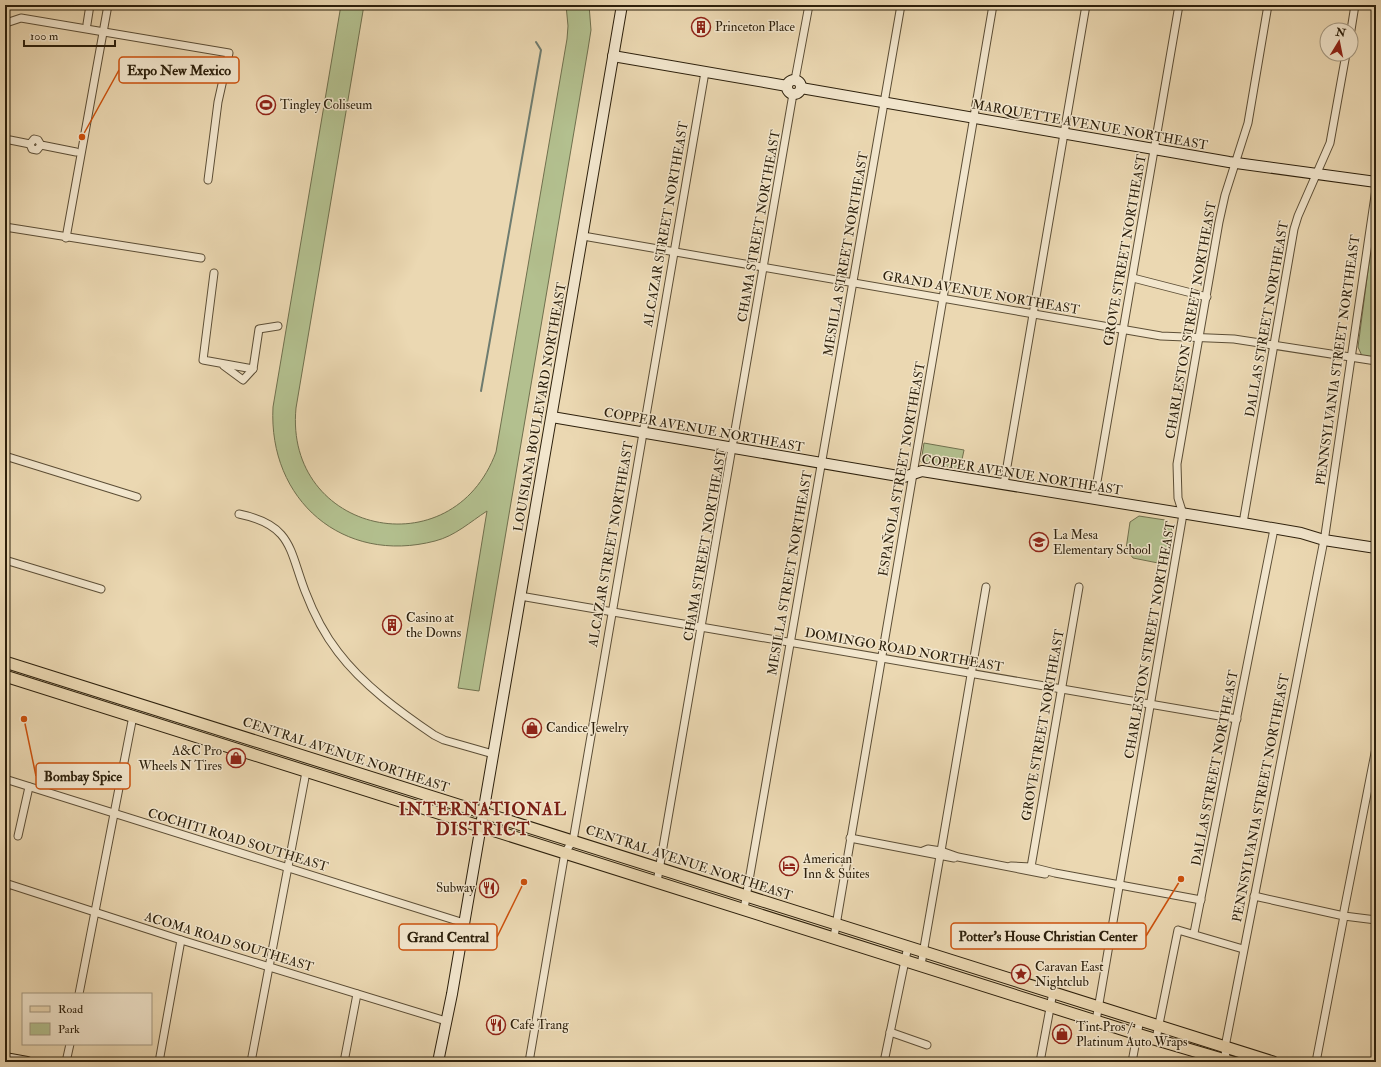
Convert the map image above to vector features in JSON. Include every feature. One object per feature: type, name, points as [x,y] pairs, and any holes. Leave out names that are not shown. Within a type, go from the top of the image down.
[{"type":"main road","name":"CENTRAL AVENUE NORTHEAST","points":[[5,662],[746,896],[923,950],[1273,1062]]},
{"type":"main road","points":[[5,676],[306,772],[921,964],[1137,1034],[1228,1061]]},
{"type":"street","points":[[87,24],[90,5]]},
{"type":"street","points":[[66,238],[108,5]]},
{"type":"street","name":"LOUISIANA BOULEVARD NORTHEAST","points":[[438,1062],[464,923],[622,5]]},
{"type":"street","name":"CHAMA STREET NORTHEAST","points":[[657,882],[661,868],[734,447],[763,267],[809,5]]},
{"type":"street","name":"MESILLA STREET NORTHEAST","points":[[744,909],[902,5]]},
{"type":"street","name":"ESPAÑOLA STREET NORTHEAST","points":[[834,937],[994,5]]},
{"type":"street","points":[[1004,484],[1086,5]]},
{"type":"street","name":"GROVE STREET NORTHEAST","points":[[1094,499],[1179,5]]},
{"type":"street","name":"CHARLESTON STREET NORTHEAST","points":[[1096,1021],[1183,514],[1178,498],[1177,464],[1219,222],[1235,163],[1248,123],[1268,5]]},
{"type":"street","points":[[1352,22],[1355,5]]},
{"type":"street","points":[[8,22],[21,18],[229,53],[218,102],[208,180]]},
{"type":"street","name":"MARQUETTE AVENUE NORTHEAST","points":[[613,56],[1155,150],[1235,163],[1376,182]]},
{"type":"street","name":"DALLAS STREET NORTHEAST","points":[[1243,523],[1294,229],[1298,216],[1330,143],[1345,62]]},
{"type":"street","name":"ALCAZAR STREET NORTHEAST","points":[[565,852],[573,841],[705,72]]},
{"type":"street","points":[[10,140],[30,144],[32,149],[36,150],[41,146],[76,152]]},
{"type":"street","name":"PENNSYLVANIA STREET NORTHEAST","points":[[1228,1061],[1225,1047],[1324,538],[1376,189]]},
{"type":"street","points":[[5,227],[66,238],[201,258]]},
{"type":"street","name":"GRAND AVENUE NORTHEAST","points":[[583,236],[1161,336],[1234,339],[1376,361]]},
{"type":"street","points":[[214,273],[203,360],[252,369]]},
{"type":"street","points":[[1133,278],[1207,297]]},
{"type":"street","points":[[221,363],[243,380],[252,369],[259,329],[278,326]]},
{"type":"street","name":"COPPER AVENUE NORTHEAST","points":[[552,417],[904,477],[914,472],[922,471],[1274,529],[1301,533],[1308,532],[1324,538],[1341,538],[1350,543],[1376,548]]},
{"type":"street","points":[[5,456],[137,497]]},
{"type":"street","points":[[240,514],[263,521],[284,538],[294,555],[305,591],[319,621],[336,650],[358,675],[434,735],[444,740],[493,754]]},
{"type":"street","name":"DALLAS STREET NORTHEAST","points":[[1194,933],[1274,529]]},
{"type":"street","points":[[5,560],[101,590]]},
{"type":"street","points":[[921,964],[986,587]]},
{"type":"street","name":"GROVE STREET NORTHEAST","points":[[1032,867],[1079,587]]},
{"type":"street","name":"DOMINGO ROAD NORTHEAST","points":[[520,596],[1237,719]]},
{"type":"street","points":[[79,993],[132,716]]},
{"type":"street","points":[[1316,1062],[1376,748]]},
{"type":"street","points":[[251,1062],[306,772]]},
{"type":"street","name":"COCHITI ROAD SOUTHEAST","points":[[5,779],[464,923]]},
{"type":"street","points":[[18,836],[29,787]]},
{"type":"street","points":[[850,838],[923,851],[927,854],[940,854],[953,858],[958,857],[1011,866],[1032,867],[1055,873],[1201,900]]},
{"type":"street","points":[[529,1062],[565,852]]},
{"type":"street","points":[[1011,866],[1031,872],[1049,874],[1055,873]]},
{"type":"street","points":[[5,893],[6,883]]},
{"type":"street","name":"ACOMA ROAD SOUTHEAST","points":[[6,883],[182,940],[446,1021]]},
{"type":"street","points":[[1254,896],[1374,920]]},
{"type":"street","points":[[1156,1039],[1178,930],[1194,933],[1243,949]]},
{"type":"street","points":[[159,1062],[182,940]]},
{"type":"street","points":[[884,1062],[908,946]]},
{"type":"street","points":[[1040,1062],[1054,992]]},
{"type":"street","points":[[344,1062],[357,994]]},
{"type":"street","points":[[1132,1062],[1140,1019]]},
{"type":"street","points":[[890,1032],[927,1045]]},
{"type":"street","points":[[66,1062],[70,1045]]},
{"type":"street","points":[[5,1058],[26,1062]]},
{"type":"green space","points":[[341,5],[364,5],[296,408],[299,451],[316,484],[342,508],[375,522],[410,523],[444,513],[474,489],[496,452],[567,39],[568,26],[566,5],[589,5],[591,30],[588,49],[479,691],[458,688],[487,511],[456,532],[435,541],[401,546],[370,543],[342,534],[318,518],[298,497],[283,471],[275,440],[273,407]]},
{"type":"green space","points":[[1376,209],[1376,359],[1362,356],[1358,347]]},
{"type":"green space","points":[[924,443],[964,450],[960,469],[921,462]]},
{"type":"green space","points":[[1139,516],[1165,520],[1172,529],[1167,556],[1158,563],[1133,558],[1126,549],[1130,522]]},
{"type":"waterway","points":[[481,391],[541,50],[536,42]]},
{"type":"place","name":"Princeton Place","points":[[701,27]]},
{"type":"place","name":"Tingley Coliseum","points":[[266,105]]},
{"type":"place","name":"Expo New Mexico","points":[[82,137]]},
{"type":"place","name":"La Mesa Elementary School","points":[[1039,542]]},
{"type":"place","name":"Casino at the Downs","points":[[392,625]]},
{"type":"place","name":"Bombay Spice","points":[[24,719]]},
{"type":"place","name":"Candice Jewelry","points":[[532,728]]},
{"type":"place","name":"A&C Pro Wheels N Tires","points":[[236,758]]},
{"type":"place","name":"American Inn & Suites","points":[[789,866]]},
{"type":"place","name":"Potter's House Christian Center","points":[[1181,879]]},
{"type":"place","name":"Grand Central","points":[[524,882]]},
{"type":"place","name":"Subway","points":[[489,888]]},
{"type":"place","name":"Caravan East Nightclub","points":[[1021,974]]},
{"type":"place","name":"Cafe Trang","points":[[496,1025]]},
{"type":"place","name":"Tint Pros / Platinum Auto Wraps","points":[[1062,1034]]},
{"type":"district","name":"INTERNATIONAL DISTRICT","points":[[483,819]]}]
